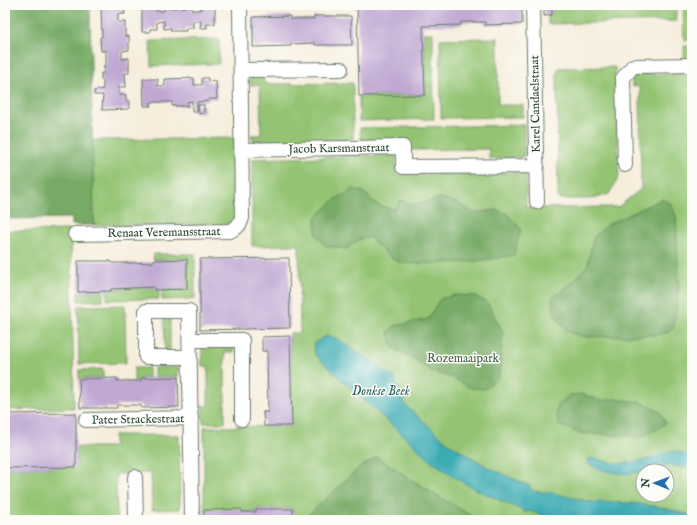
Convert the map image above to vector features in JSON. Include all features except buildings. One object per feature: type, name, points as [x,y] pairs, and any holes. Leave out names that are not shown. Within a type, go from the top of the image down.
[{"type":"street","name":"Renaat Veremansstraat","points":[[75,234],[230,231],[236,229],[241,224],[242,150],[240,5]]},
{"type":"street","name":"Karel Candaelstraat","points":[[533,5],[537,202]]},
{"type":"street","points":[[625,166],[623,78],[633,66],[692,65]]},
{"type":"street","points":[[241,70],[342,69]]},
{"type":"street","name":"Jacob Karsmanstraat","points":[[242,150],[403,147],[403,167],[537,166]]},
{"type":"street","name":"Pater Strackestraat","points":[[190,357],[146,357],[146,311],[189,311],[190,340],[192,520]]},
{"type":"street","points":[[190,340],[242,340],[242,419]]},
{"type":"street","name":"Pater Strackestraat","points":[[86,420],[191,418]]},
{"type":"street","points":[[134,477],[136,520]]},
{"type":"green space","points":[[11,5],[90,5],[94,225],[72,225],[72,218],[5,219],[5,7]]},
{"type":"green space","points":[[552,5],[676,5],[676,21],[548,24],[548,15],[552,15]]},
{"type":"green space","points":[[683,5],[692,5],[692,40],[684,40]]},
{"type":"green space","points":[[424,33],[433,33],[434,119],[359,121],[359,96],[425,95]]},
{"type":"green space","points":[[498,38],[498,105],[523,105],[523,117],[441,118],[440,39]]},
{"type":"green space","points":[[219,39],[219,64],[151,66],[150,41]]},
{"type":"green space","points":[[684,46],[692,46],[692,60],[684,60]]},
{"type":"green space","points":[[615,67],[619,177],[609,194],[588,199],[558,199],[557,72],[559,68]]},
{"type":"green space","name":"Rozemaaipark","points":[[692,74],[692,520],[293,520],[293,509],[256,509],[256,512],[204,510],[204,427],[292,426],[290,333],[300,333],[299,245],[252,246],[252,159],[396,155],[396,175],[526,172],[526,208],[618,207],[641,189],[640,87],[632,86],[632,80],[636,75]]},
{"type":"green space","points":[[264,75],[264,84],[353,83],[353,139],[258,142],[253,140],[251,135],[261,135],[260,85],[250,85],[251,77]]},
{"type":"green space","points":[[524,125],[524,157],[489,159],[489,149],[410,150],[410,140],[361,140],[360,128]]},
{"type":"green space","points":[[235,138],[235,217],[231,222],[222,225],[94,225],[92,140]]},
{"type":"green space","points":[[353,189],[364,192],[376,204],[393,210],[401,200],[414,205],[440,198],[457,203],[475,213],[495,210],[506,213],[521,229],[514,255],[494,259],[454,263],[413,264],[396,260],[369,238],[360,239],[346,249],[326,246],[316,234],[316,217],[334,200]]},
{"type":"green space","points":[[662,199],[671,204],[676,216],[679,288],[673,329],[667,333],[653,335],[586,337],[568,332],[554,313],[552,299],[577,278],[588,264],[593,238],[607,225]]},
{"type":"green space","points":[[71,230],[74,408],[5,410],[5,231]]},
{"type":"green space","points":[[154,254],[195,254],[195,299],[162,300],[162,290],[187,289],[187,260],[153,260]]},
{"type":"green space","points":[[154,287],[154,290],[159,290],[159,299],[107,300],[107,291],[111,291],[111,289]]},
{"type":"green space","points":[[103,291],[103,300],[78,301],[78,292]]},
{"type":"green space","points":[[455,295],[474,296],[487,302],[503,332],[499,377],[485,389],[471,388],[453,378],[433,372],[413,358],[393,348],[388,332],[394,326],[428,319],[440,299]]},
{"type":"green space","points":[[125,305],[126,363],[79,364],[78,306]]},
{"type":"green space","points":[[164,317],[170,317],[170,352],[165,352]]},
{"type":"green space","points":[[202,347],[234,347],[234,352],[225,352],[225,423],[203,423],[202,406],[208,406],[208,366],[202,366]]},
{"type":"green space","points":[[178,367],[178,377],[154,378],[154,368]]},
{"type":"green space","points":[[134,368],[149,368],[149,378],[141,378],[141,381],[134,381]]},
{"type":"green space","points":[[103,369],[103,378],[79,379],[79,370]]},
{"type":"green space","points":[[581,394],[603,401],[615,399],[641,402],[660,412],[666,423],[641,437],[579,433],[559,425],[556,414],[558,405],[570,395]]},
{"type":"green space","points":[[114,435],[179,435],[180,509],[152,510],[151,473],[116,474],[117,520],[5,520],[5,468],[76,467],[76,447],[114,447]]},
{"type":"green space","points":[[377,457],[478,520],[303,520],[359,468]]},
{"type":"water","name":"Donkse Beek","points":[[327,336],[335,338],[366,357],[394,378],[406,406],[447,442],[487,467],[530,486],[532,491],[553,493],[591,502],[632,503],[660,507],[690,515],[692,516],[692,520],[568,520],[529,511],[526,512],[475,489],[457,479],[430,460],[316,356],[314,343]]},
{"type":"water","points":[[671,451],[688,455],[691,460],[691,464],[686,468],[675,466],[675,463],[635,463],[635,473],[628,474],[606,471],[588,463],[589,459],[598,459],[613,463],[628,463]]},
{"type":"water","points":[[344,515],[367,520],[336,520],[339,516]]}]
